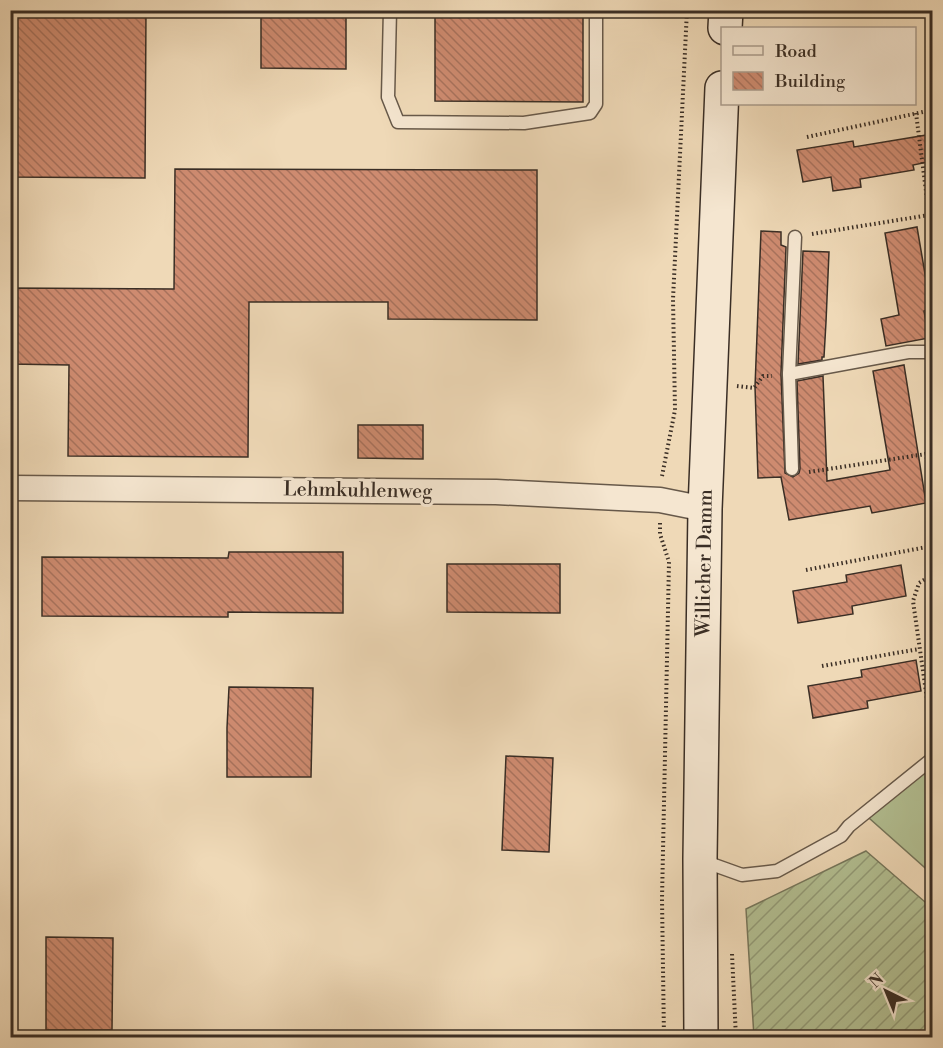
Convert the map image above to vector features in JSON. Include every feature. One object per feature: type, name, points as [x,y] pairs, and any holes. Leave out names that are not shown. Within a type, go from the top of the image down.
[{"type":"main road","points":[[725,27],[726,10]]},
{"type":"main road","name":"Willicher Damm","points":[[701,1038],[700,859],[705,509],[722,105]]},
{"type":"street","name":"Lehmkuhlenweg","points":[[10,488],[496,492],[660,500],[705,509]]},
{"type":"lane","points":[[390,10],[388,97],[398,122],[524,123],[590,113],[596,104],[596,10]]},
{"type":"lane","points":[[792,469],[789,374],[795,237]]},
{"type":"lane","points":[[789,374],[908,352],[933,352]]},
{"type":"lane","points":[[700,859],[742,875],[777,871],[841,836],[849,826],[933,759]]},
{"type":"path","points":[[807,137],[933,110]]},
{"type":"path","points":[[916,113],[933,238]]},
{"type":"path","points":[[795,237],[929,215]]},
{"type":"path","points":[[736,386],[754,388],[763,376],[789,374]]},
{"type":"path","points":[[932,435],[926,454],[933,486]]},
{"type":"path","points":[[792,469],[805,472],[926,454]]},
{"type":"path","points":[[806,570],[933,546]]},
{"type":"path","points":[[933,575],[919,583],[913,601],[933,734]]},
{"type":"path","points":[[822,666],[919,649]]},
{"type":"green space","points":[[932,764],[932,874],[869,818]]},
{"type":"green space","points":[[866,851],[932,908],[932,1037],[754,1037],[746,909]]},
{"type":"building","points":[[10,10],[146,10],[145,178],[10,177]]},
{"type":"building","points":[[261,10],[346,10],[346,69],[261,68]]},
{"type":"building","points":[[435,10],[583,10],[583,102],[435,101]]},
{"type":"building","points":[[933,134],[933,161],[913,165],[914,170],[860,179],[861,187],[833,191],[831,177],[803,182],[797,150],[853,141],[854,147]]},
{"type":"building","points":[[175,169],[537,170],[537,320],[388,319],[388,302],[249,302],[248,457],[68,456],[69,365],[10,364],[10,288],[174,289]]},
{"type":"building","points":[[917,227],[931,309],[924,311],[929,338],[886,346],[881,319],[899,315],[885,233]]},
{"type":"building","points":[[761,231],[781,232],[781,245],[786,247],[781,374],[785,473],[793,477],[799,473],[800,469],[797,381],[823,376],[827,481],[890,470],[873,371],[904,365],[926,503],[872,513],[870,506],[789,520],[781,477],[758,478],[755,387]]},
{"type":"building","points":[[803,251],[829,252],[826,322],[822,360],[798,364]]},
{"type":"building","points":[[358,425],[423,425],[423,459],[358,458]]},
{"type":"building","points":[[229,552],[343,552],[343,613],[228,612],[228,617],[42,616],[42,557],[228,558]]},
{"type":"building","points":[[447,564],[560,564],[560,613],[447,612]]},
{"type":"building","points":[[901,565],[906,596],[852,606],[853,614],[798,623],[793,591],[847,582],[846,575]]},
{"type":"building","points":[[916,660],[921,691],[867,701],[868,708],[813,718],[808,686],[862,677],[861,670]]},
{"type":"building","points":[[229,687],[313,688],[311,777],[227,777]]},
{"type":"building","points":[[506,756],[553,758],[549,852],[502,850]]},
{"type":"building","points":[[46,937],[113,938],[112,1030],[46,1030]]}]
